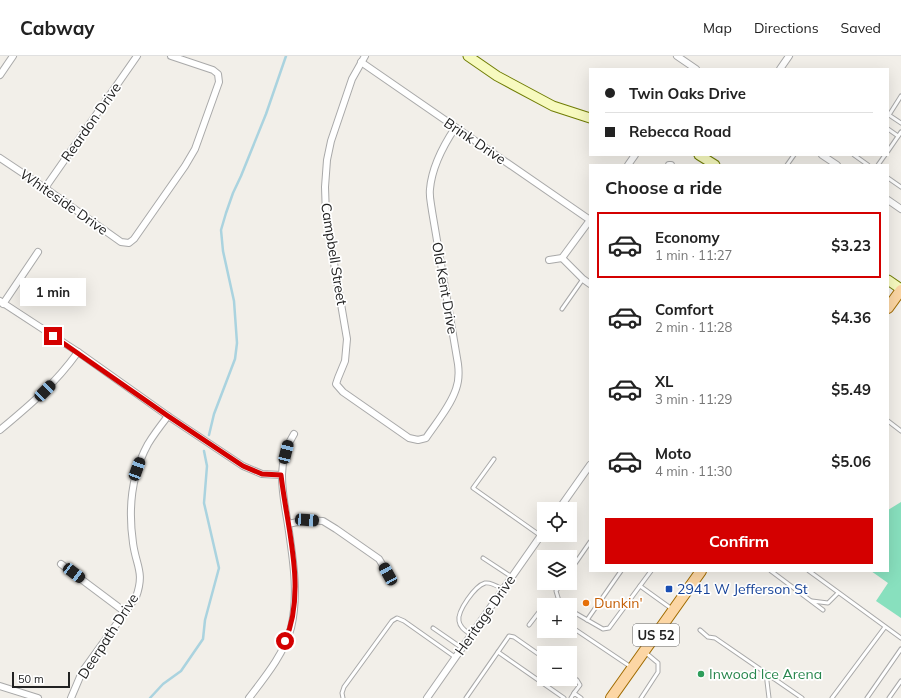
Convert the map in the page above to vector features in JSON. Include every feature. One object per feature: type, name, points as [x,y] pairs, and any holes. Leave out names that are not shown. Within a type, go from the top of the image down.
[{"type":"main road","points":[[889,307],[901,289]]},
{"type":"main road","name":"US 52","points":[[611,698],[700,572]]},
{"type":"street","points":[[0,75],[13,56]]},
{"type":"street","name":"Reardon Drive","points":[[45,188],[136,56]]},
{"type":"street","name":"Whiteside Drive","points":[[0,158],[121,242],[129,243],[134,239],[185,166],[195,149],[219,82],[218,74],[213,70],[171,56]]},
{"type":"street","name":"Campbell Street","points":[[365,56],[352,79],[331,141],[327,160],[325,187],[326,216],[347,339],[345,361],[336,384],[343,392],[409,438],[418,440]]},
{"type":"street","points":[[468,56],[503,79],[553,106],[589,118]]},
{"type":"street","points":[[677,56],[694,68]]},
{"type":"street","points":[[781,68],[789,56]]},
{"type":"street","name":"Brink Drive","points":[[361,62],[589,219]]},
{"type":"street","name":"Old Kent Drive","points":[[418,440],[426,438],[451,400],[459,377],[432,211],[430,189],[433,170],[442,147],[455,128]]},
{"type":"street","points":[[701,156],[713,164]]},
{"type":"street","points":[[824,156],[836,164]]},
{"type":"street","points":[[889,201],[901,208]]},
{"type":"street","points":[[549,260],[562,258],[589,221]]},
{"type":"street","points":[[38,252],[2,302],[78,352],[168,416],[243,466],[262,474],[281,475]]},
{"type":"street","points":[[562,258],[589,283]]},
{"type":"street","points":[[889,281],[901,289]]},
{"type":"street","points":[[0,430],[35,401],[78,352]]},
{"type":"street","name":"Deerpath Drive","points":[[71,698],[82,672],[136,597],[140,585],[140,574],[133,545],[130,520],[134,479],[149,443],[168,416]]},
{"type":"street","points":[[249,698],[280,654],[291,628],[295,595],[293,561],[281,475],[289,442],[294,434]]},
{"type":"street","points":[[564,502],[589,466]]},
{"type":"street","points":[[288,524],[307,520],[323,521],[379,559],[388,574]]},
{"type":"street","name":"Heritage Drive","points":[[427,698],[537,541]]},
{"type":"street","points":[[61,564],[125,612]]},
{"type":"street","points":[[0,686],[38,698]]},
{"type":"lane","points":[[901,96],[889,115],[901,123]]},
{"type":"lane","points":[[889,130],[898,136]]},
{"type":"lane","points":[[889,150],[901,132]]},
{"type":"lane","points":[[855,156],[867,164]]},
{"type":"lane","points":[[889,179],[901,187]]},
{"type":"lane","points":[[562,309],[583,279]]},
{"type":"lane","points":[[889,422],[901,431]]},
{"type":"lane","points":[[494,459],[473,488],[537,531]]},
{"type":"lane","points":[[577,561],[589,543]]},
{"type":"lane","points":[[483,558],[512,577]]},
{"type":"lane","points":[[587,620],[620,572]]},
{"type":"lane","points":[[577,614],[603,629],[609,628],[650,572]]},
{"type":"lane","points":[[772,572],[823,610]]},
{"type":"lane","points":[[810,572],[901,638]]},
{"type":"lane","points":[[471,635],[461,627],[459,622],[459,615],[471,595],[485,583],[491,583],[503,590]]},
{"type":"lane","points":[[640,586],[674,610]]},
{"type":"lane","points":[[811,601],[828,603],[838,593]]},
{"type":"lane","points":[[529,625],[537,613]]},
{"type":"lane","points":[[343,698],[342,693],[344,687],[392,621],[397,618],[404,621],[455,657]]},
{"type":"lane","points":[[832,698],[885,627]]},
{"type":"lane","points":[[433,628],[462,648]]},
{"type":"lane","points":[[700,630],[708,637],[715,638],[802,698]]},
{"type":"lane","points":[[577,631],[632,668]]},
{"type":"lane","points":[[466,698],[509,636],[514,637],[537,653]]},
{"type":"lane","points":[[867,698],[901,649]]},
{"type":"lane","points":[[498,652],[564,698]]},
{"type":"lane","points":[[641,698],[658,672],[658,662],[644,652]]},
{"type":"lane","points":[[766,673],[769,698]]},
{"type":"lane","points":[[571,698],[580,685],[577,680]]},
{"type":"lane","points":[[889,698],[901,681]]},
{"type":"lane","points":[[574,693],[581,698]]},
{"type":"green space","points":[[901,502],[901,618],[876,601],[888,583],[872,572],[889,572],[889,509]]},
{"type":"waterway","points":[[209,435],[214,414],[235,359],[237,343],[234,301],[223,251],[221,230],[233,193],[266,114],[286,56]]},
{"type":"waterway","points":[[150,698],[163,684],[181,671],[203,639],[205,620],[219,568],[204,503],[207,466],[204,451]]},
{"type":"place","name":"2941 W Jefferson St","points":[[669,589]]},
{"type":"place","name":"Dunkin'","points":[[586,603]]},
{"type":"place","name":"Inwood Ice Arena","points":[[701,674]]},
{"type":"route","points":[[53,336],[243,466],[262,474],[281,475],[293,561],[295,595],[291,628],[285,641]]}]
